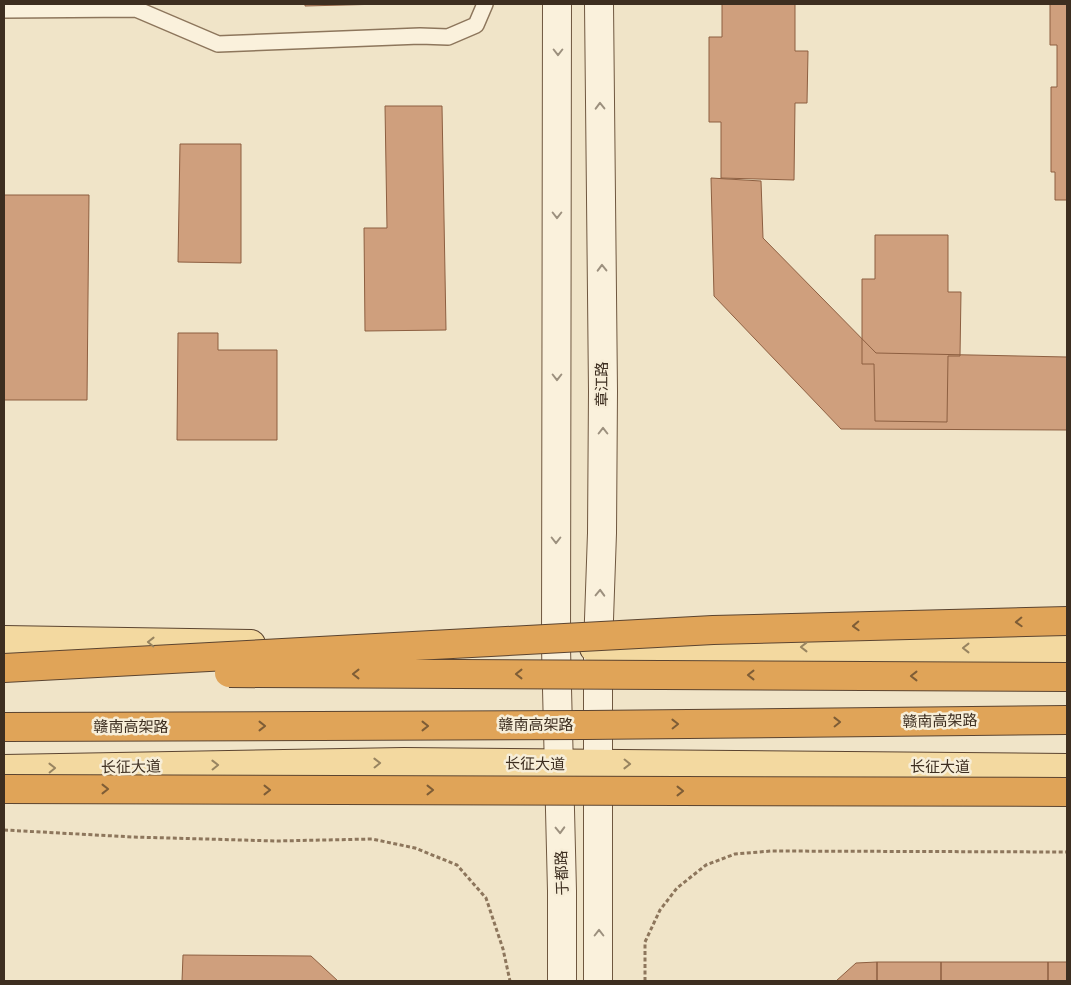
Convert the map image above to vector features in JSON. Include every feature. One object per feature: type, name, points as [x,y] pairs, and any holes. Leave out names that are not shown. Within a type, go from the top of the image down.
[{"type":"highway","points":[[4,668],[713,630],[1067,621]]},
{"type":"highway","points":[[4,673],[1067,677]]},
{"type":"highway","name":"赣南高架路","points":[[4,727],[596,725],[1067,720]]},
{"type":"highway","points":[[4,789],[1067,792]]},
{"type":"main road","points":[[557,4],[556,648],[558,764]]},
{"type":"main road","name":"章江路","points":[[599,4],[603,391],[598,648],[599,764]]},
{"type":"main road","points":[[4,640],[556,648],[1067,648]]},
{"type":"main road","name":"长征大道","points":[[4,769],[404,762],[1067,768]]},
{"type":"main road","name":"于都路","points":[[558,764],[562,891],[562,981]]},
{"type":"main road","points":[[598,981],[599,764]]},
{"type":"lane","points":[[4,10],[140,6],[218,44],[420,36],[448,37],[476,25],[485,4]]},
{"type":"path","points":[[4,830],[142,838],[277,841],[372,839],[415,848],[457,865],[486,898],[503,949],[510,981]]},
{"type":"path","points":[[645,981],[645,942],[660,910],[677,888],[706,865],[735,854],[771,851],[1067,852]]},
{"type":"building","points":[[305,4],[384,4],[305,6]]},
{"type":"building","points":[[722,4],[795,4],[795,51],[808,51],[807,103],[795,103],[794,180],[721,178],[721,122],[709,122],[709,37],[722,37]]},
{"type":"building","points":[[1050,4],[1067,4],[1067,200],[1055,200],[1055,172],[1051,172],[1051,87],[1057,87],[1057,45],[1050,45]]},
{"type":"building","points":[[385,106],[442,106],[446,330],[365,331],[364,228],[387,228]]},
{"type":"building","points":[[180,144],[241,144],[241,263],[178,262]]},
{"type":"building","points":[[711,178],[761,181],[763,238],[876,353],[1067,357],[1067,430],[841,429],[714,296]]},
{"type":"building","points":[[4,195],[89,195],[87,400],[4,400]]},
{"type":"building","points":[[875,235],[948,235],[948,292],[961,292],[960,356],[948,356],[947,422],[875,421],[874,364],[862,364],[862,279],[875,279]]},
{"type":"building","points":[[178,333],[218,333],[218,350],[277,350],[277,440],[177,440]]},
{"type":"building","points":[[183,955],[311,956],[338,981],[182,981]]},
{"type":"building","points":[[877,962],[877,981],[836,981],[856,963]]},
{"type":"building","points":[[877,962],[941,962],[941,981],[877,981]]},
{"type":"building","points":[[941,962],[1048,962],[1048,981],[941,981]]},
{"type":"building","points":[[1048,962],[1067,962],[1067,981],[1048,981]]}]
